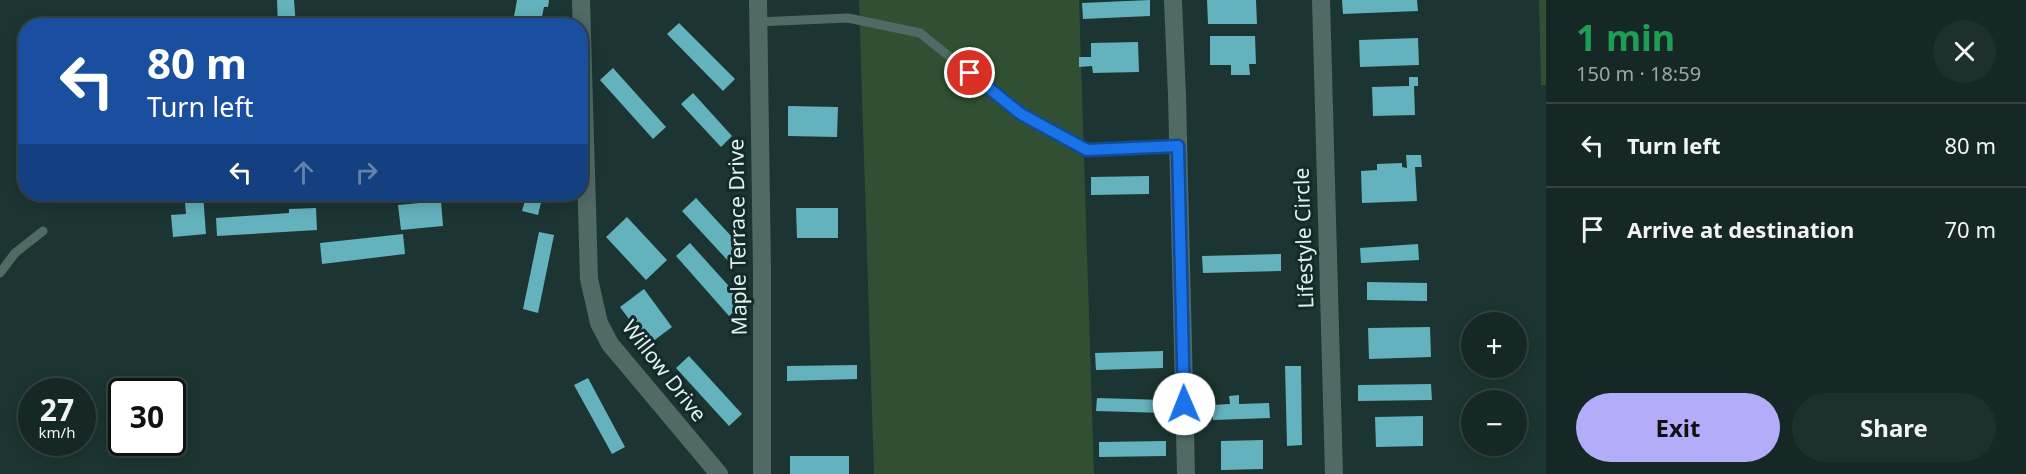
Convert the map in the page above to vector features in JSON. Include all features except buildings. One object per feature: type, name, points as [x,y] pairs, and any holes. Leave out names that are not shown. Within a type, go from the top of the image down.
[{"type":"street","name":"Willow Drive","points":[[581,0],[582,18]]},
{"type":"street","name":"Maple Terrace Drive","points":[[758,0],[762,474]]},
{"type":"street","points":[[1173,0],[1186,474]]},
{"type":"street","name":"Lifestyle Circle","points":[[1320,0],[1334,474]]},
{"type":"street","name":"Willow Drive","points":[[587,201],[589,279],[599,323],[610,344],[719,474]]},
{"type":"lane","points":[[758,22],[848,18],[920,33],[1021,114],[1087,150],[1178,146]]},
{"type":"lane","points":[[0,273],[15,253],[43,231]]},
{"type":"green space","points":[[859,0],[1079,0],[1094,474],[874,474]]},
{"type":"green space","points":[[1539,0],[1546,0],[1546,85],[1541,85]]},
{"type":"route","points":[[970,73],[1021,114],[1087,150],[1178,146],[1184,404]]}]
